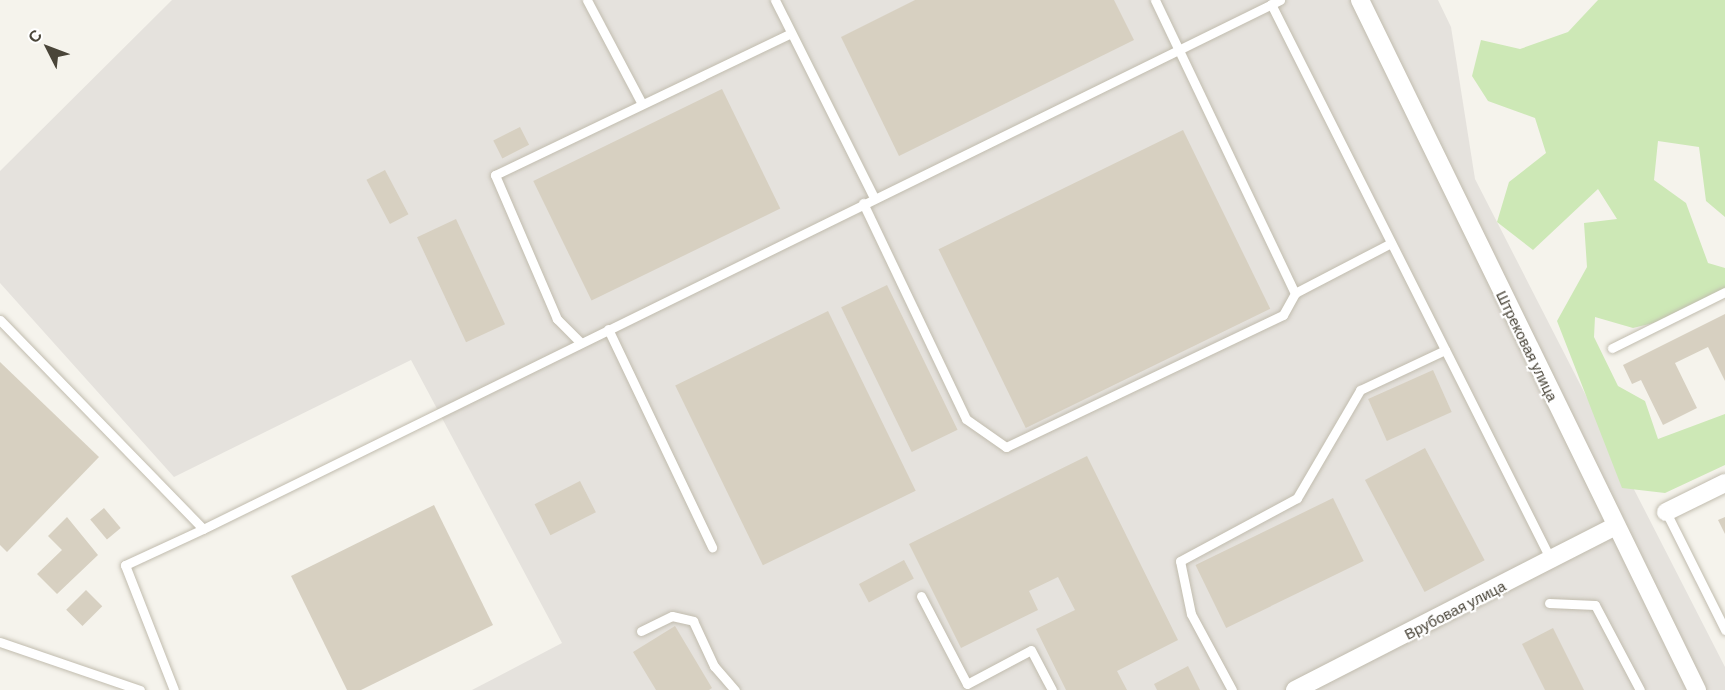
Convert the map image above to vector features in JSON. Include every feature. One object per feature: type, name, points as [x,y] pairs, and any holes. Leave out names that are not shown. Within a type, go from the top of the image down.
[{"type":"street","name":"Штрековая улица","points":[[1360,0],[1614,527],[1697,690]]},
{"type":"street","points":[[1666,512],[1725,483]]},
{"type":"street","name":"Врубовая улица","points":[[1295,690],[1552,562],[1614,527]]},
{"type":"lane","points":[[587,0],[641,102]]},
{"type":"lane","points":[[1155,0],[1295,293]]},
{"type":"lane","points":[[777,1],[874,198]]},
{"type":"lane","points":[[174,690],[125,565],[203,529],[1178,46],[1275,2],[1391,243],[1552,562]]},
{"type":"lane","points":[[580,342],[557,320],[495,175],[641,102],[791,33]]},
{"type":"lane","points":[[862,203],[966,419],[1006,447],[1283,315],[1295,293],[1391,243]]},
{"type":"lane","points":[[1612,348],[1725,292]]},
{"type":"lane","points":[[0,320],[203,529]]},
{"type":"lane","points":[[608,329],[712,547]]},
{"type":"lane","points":[[1232,690],[1191,614],[1180,561],[1297,498],[1360,390],[1445,350]]},
{"type":"lane","points":[[1666,512],[1725,630]]},
{"type":"lane","points":[[921,596],[967,684],[1031,650],[1052,690]]},
{"type":"lane","points":[[1549,603],[1595,605],[1640,690]]},
{"type":"lane","points":[[641,631],[672,616],[693,621],[714,666],[735,690]]},
{"type":"lane","points":[[0,642],[140,690]]},
{"type":"shaded area","points":[[172,0],[1438,0],[1451,27],[1475,179],[1725,667],[1725,690],[472,690],[562,643],[411,360],[174,477],[0,283],[0,171]]},
{"type":"green space","points":[[1598,0],[1725,0],[1725,217],[1706,201],[1699,147],[1658,141],[1654,180],[1686,203],[1708,263],[1725,268],[1725,288],[1686,315],[1633,328],[1595,317],[1594,337],[1618,386],[1645,401],[1658,439],[1725,414],[1725,465],[1665,493],[1622,488],[1557,321],[1587,267],[1584,223],[1617,219],[1598,189],[1533,250],[1497,222],[1509,182],[1546,153],[1535,118],[1488,101],[1472,76],[1481,40],[1520,49],[1568,32]]},
{"type":"building","points":[[915,0],[1114,0],[1134,40],[899,156],[841,37]]},
{"type":"building","points":[[722,89],[780,209],[592,301],[533,181]]},
{"type":"building","points":[[520,127],[529,145],[502,158],[493,141]]},
{"type":"building","points":[[1183,130],[1270,309],[1026,428],[939,249]]},
{"type":"building","points":[[385,170],[408,214],[390,224],[366,180]]},
{"type":"building","points":[[456,219],[505,324],[466,342],[417,237]]},
{"type":"building","points":[[887,285],[958,430],[912,452],[841,307]]},
{"type":"building","points":[[828,311],[916,491],[763,565],[675,386]]},
{"type":"building","points":[[1725,314],[1725,381],[1708,347],[1675,363],[1697,408],[1663,425],[1641,380],[1632,384],[1623,365]]},
{"type":"building","points":[[0,362],[99,457],[7,552],[0,545]]},
{"type":"building","points":[[1433,370],[1452,412],[1387,441],[1368,399]]},
{"type":"building","points":[[1425,448],[1485,560],[1425,592],[1365,480]]},
{"type":"building","points":[[1087,456],[1178,640],[1117,671],[1127,690],[1066,690],[1036,629],[1075,610],[1058,577],[1029,591],[1038,610],[961,648],[909,544]]},
{"type":"building","points":[[580,481],[596,512],[550,535],[535,504]]},
{"type":"building","points":[[1333,498],[1364,561],[1226,628],[1195,565]]},
{"type":"building","points":[[434,505],[493,625],[361,690],[347,690],[291,576]]},
{"type":"building","points":[[104,508],[121,528],[107,539],[90,520]]},
{"type":"building","points":[[67,517],[98,555],[57,594],[37,574],[62,550],[48,536]]},
{"type":"building","points":[[1725,517],[1725,534],[1718,520]]},
{"type":"building","points":[[904,560],[914,579],[869,602],[859,584]]},
{"type":"building","points":[[86,590],[102,606],[82,626],[66,610]]},
{"type":"building","points":[[675,626],[712,688],[709,690],[656,690],[633,652]]},
{"type":"building","points":[[1553,628],[1584,690],[1545,690],[1522,644]]},
{"type":"building","points":[[1188,666],[1200,690],[1157,690],[1154,684]]}]
